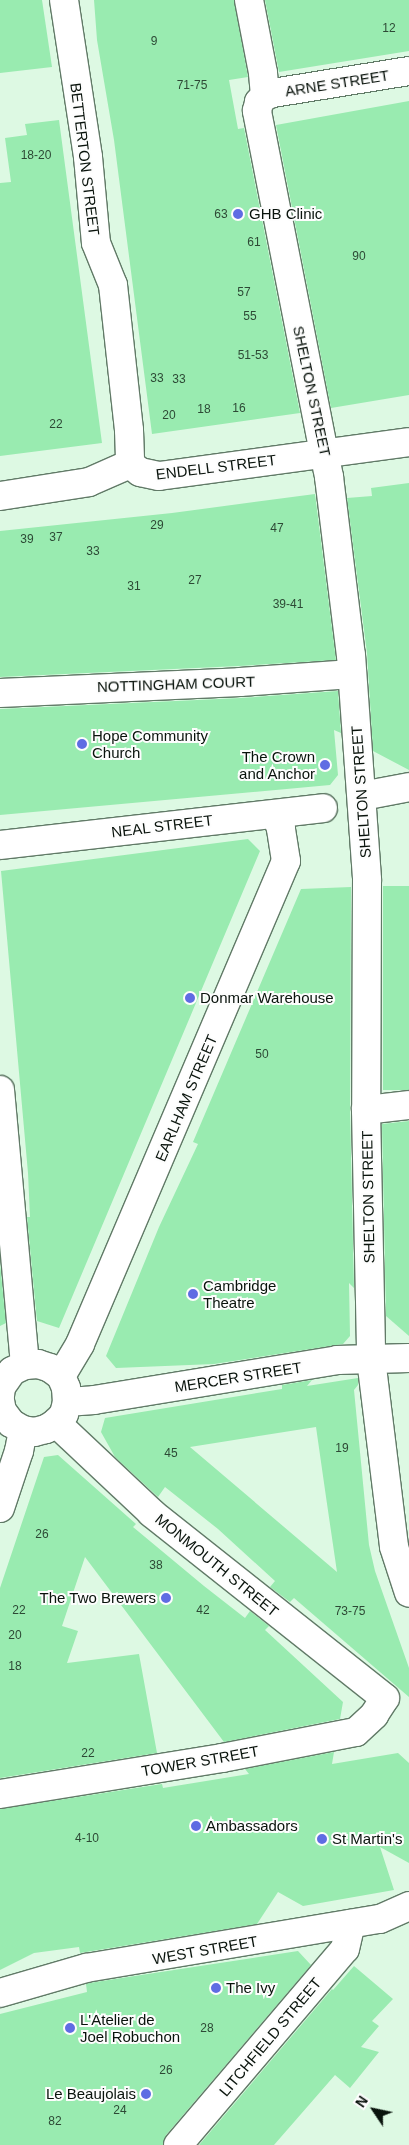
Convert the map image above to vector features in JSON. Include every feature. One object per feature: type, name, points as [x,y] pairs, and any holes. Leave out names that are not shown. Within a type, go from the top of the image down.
[{"type":"street","name":"BETTERTON STREET","points":[[64,0],[88,157],[96,244],[113,285],[129,430],[130,464]]},
{"type":"street","name":"SHELTON STREET","points":[[249,0],[263,73],[265,96],[259,102],[257,112],[329,477],[352,674],[367,886],[366,1110],[371,1359],[394,1547],[409,1593]]},
{"type":"street","name":"ARNE STREET","points":[[265,96],[409,71]]},
{"type":"street","name":"ENDELL STREET","points":[[130,464],[140,472],[159,476],[409,442]]},
{"type":"street","points":[[0,496],[89,482],[130,464]]},
{"type":"street","name":"NOTTINGHAM COURT","points":[[0,693],[240,682],[352,674]]},
{"type":"street","points":[[362,796],[404,788]]},
{"type":"street","name":"NEAL STREET","points":[[0,845],[324,808]]},
{"type":"street","name":"EARLHAM STREET","points":[[61,1400],[80,1344],[286,861],[281,828],[275,814]]},
{"type":"street","points":[[0,1090],[5,1390],[11,1423],[23,1430],[34,1432],[46,1429],[61,1400],[50,1368],[38,1364],[5,1390]]},
{"type":"street","points":[[366,1110],[409,1105]]},
{"type":"street","name":"MERCER STREET","points":[[61,1400],[94,1400],[337,1360],[409,1358]]},
{"type":"street","name":"MONMOUTH STREET","points":[[61,1400],[158,1517],[385,1698]]},
{"type":"street","points":[[0,1508],[19,1451],[23,1430]]},
{"type":"street","name":"TOWER STREET","points":[[0,1794],[222,1758],[356,1732],[374,1715],[385,1698]]},
{"type":"street","name":"WEST STREET","points":[[0,1993],[86,1968],[380,1919],[409,1906]]},
{"type":"street","name":"LITCHFIELD STREET","points":[[178,2145],[345,1949],[351,1924]]},
{"type":"building","points":[[0,0],[42,0],[52,67],[0,73]]},
{"type":"building","points":[[94,0],[234,0],[248,77],[229,80],[238,129],[244,128],[300,413],[152,434],[114,140],[97,40]]},
{"type":"building","points":[[265,0],[409,0],[409,51],[279,72]]},
{"type":"building","points":[[409,101],[409,395],[331,408],[276,125]]},
{"type":"building","points":[[59,120],[102,443],[0,456],[0,183],[11,182],[5,138],[27,135],[25,124]]},
{"type":"building","points":[[409,483],[409,770],[373,751],[367,653],[347,498],[372,496],[371,488]]},
{"type":"building","points":[[315,494],[336,660],[0,677],[0,531],[172,513]]},
{"type":"building","points":[[338,691],[341,733],[334,730],[338,775],[330,785],[0,815],[0,709],[241,698]]},
{"type":"building","points":[[248,839],[260,851],[59,1328],[37,1321],[27,1217],[30,1217],[28,1173],[1,871]]},
{"type":"building","points":[[383,886],[409,886],[409,1090],[383,1090]]},
{"type":"building","points":[[351,887],[350,1110],[354,1288],[349,1283],[350,1336],[343,1344],[214,1364],[116,1368],[106,1356],[159,1227],[198,1144],[193,1142],[301,889]]},
{"type":"building","points":[[409,1121],[409,1336],[386,1316],[382,1124]]},
{"type":"building","points":[[0,1263],[6,1323],[0,1326]]},
{"type":"building","points":[[358,1378],[358,1385],[354,1390],[369,1545],[375,1571],[409,1668],[409,1697],[294,1598],[290,1602],[270,1587],[275,1581],[218,1529],[165,1487],[158,1497],[115,1457],[101,1432],[105,1418],[282,1389],[282,1385],[312,1380],[307,1386]],"holes":[[[316,1427],[337,1572],[190,1447]]]},
{"type":"building","points":[[58,1455],[136,1524],[133,1527],[204,1586],[245,1618],[250,1611],[269,1626],[265,1630],[343,1702],[340,1719],[224,1742],[85,1557],[62,1626],[78,1631],[67,1663],[139,1654],[157,1753],[0,1778],[0,1588],[44,1457]]},
{"type":"building","points":[[334,1752],[332,1764],[398,1753],[409,1763],[409,1863],[380,1847],[394,1890],[303,1906],[278,1892],[257,1924],[80,1953],[79,1947],[34,1953],[0,1970],[0,1809],[162,1784],[163,1788],[249,1774],[245,1769]]},
{"type":"building","points":[[298,1951],[311,1965],[166,2135],[163,2145],[0,2145],[0,2014],[87,1992],[86,1984],[89,1983]]},
{"type":"building","points":[[354,1966],[393,1999],[372,2021],[379,2026],[361,2047],[379,2052],[350,2088],[335,2075],[274,2145],[199,2145],[332,1989]]},
{"type":"place","name":"GHB Clinic","points":[[238,214]]},
{"type":"place","name":"Hope Community Church","points":[[82,744]]},
{"type":"place","name":"The Crown and Anchor","points":[[325,765]]},
{"type":"place","name":"Donmar Warehouse","points":[[190,998]]},
{"type":"place","name":"Cambridge Theatre","points":[[193,1294]]},
{"type":"place","name":"The Two Brewers","points":[[166,1598]]},
{"type":"place","name":"Ambassadors","points":[[196,1826]]},
{"type":"place","name":"St Martin's","points":[[322,1839]]},
{"type":"place","name":"The Ivy","points":[[216,1988]]},
{"type":"place","name":"L'Atelier de Joel Robuchon","points":[[70,2028]]},
{"type":"place","name":"Le Beaujolais","points":[[146,2094]]}]
